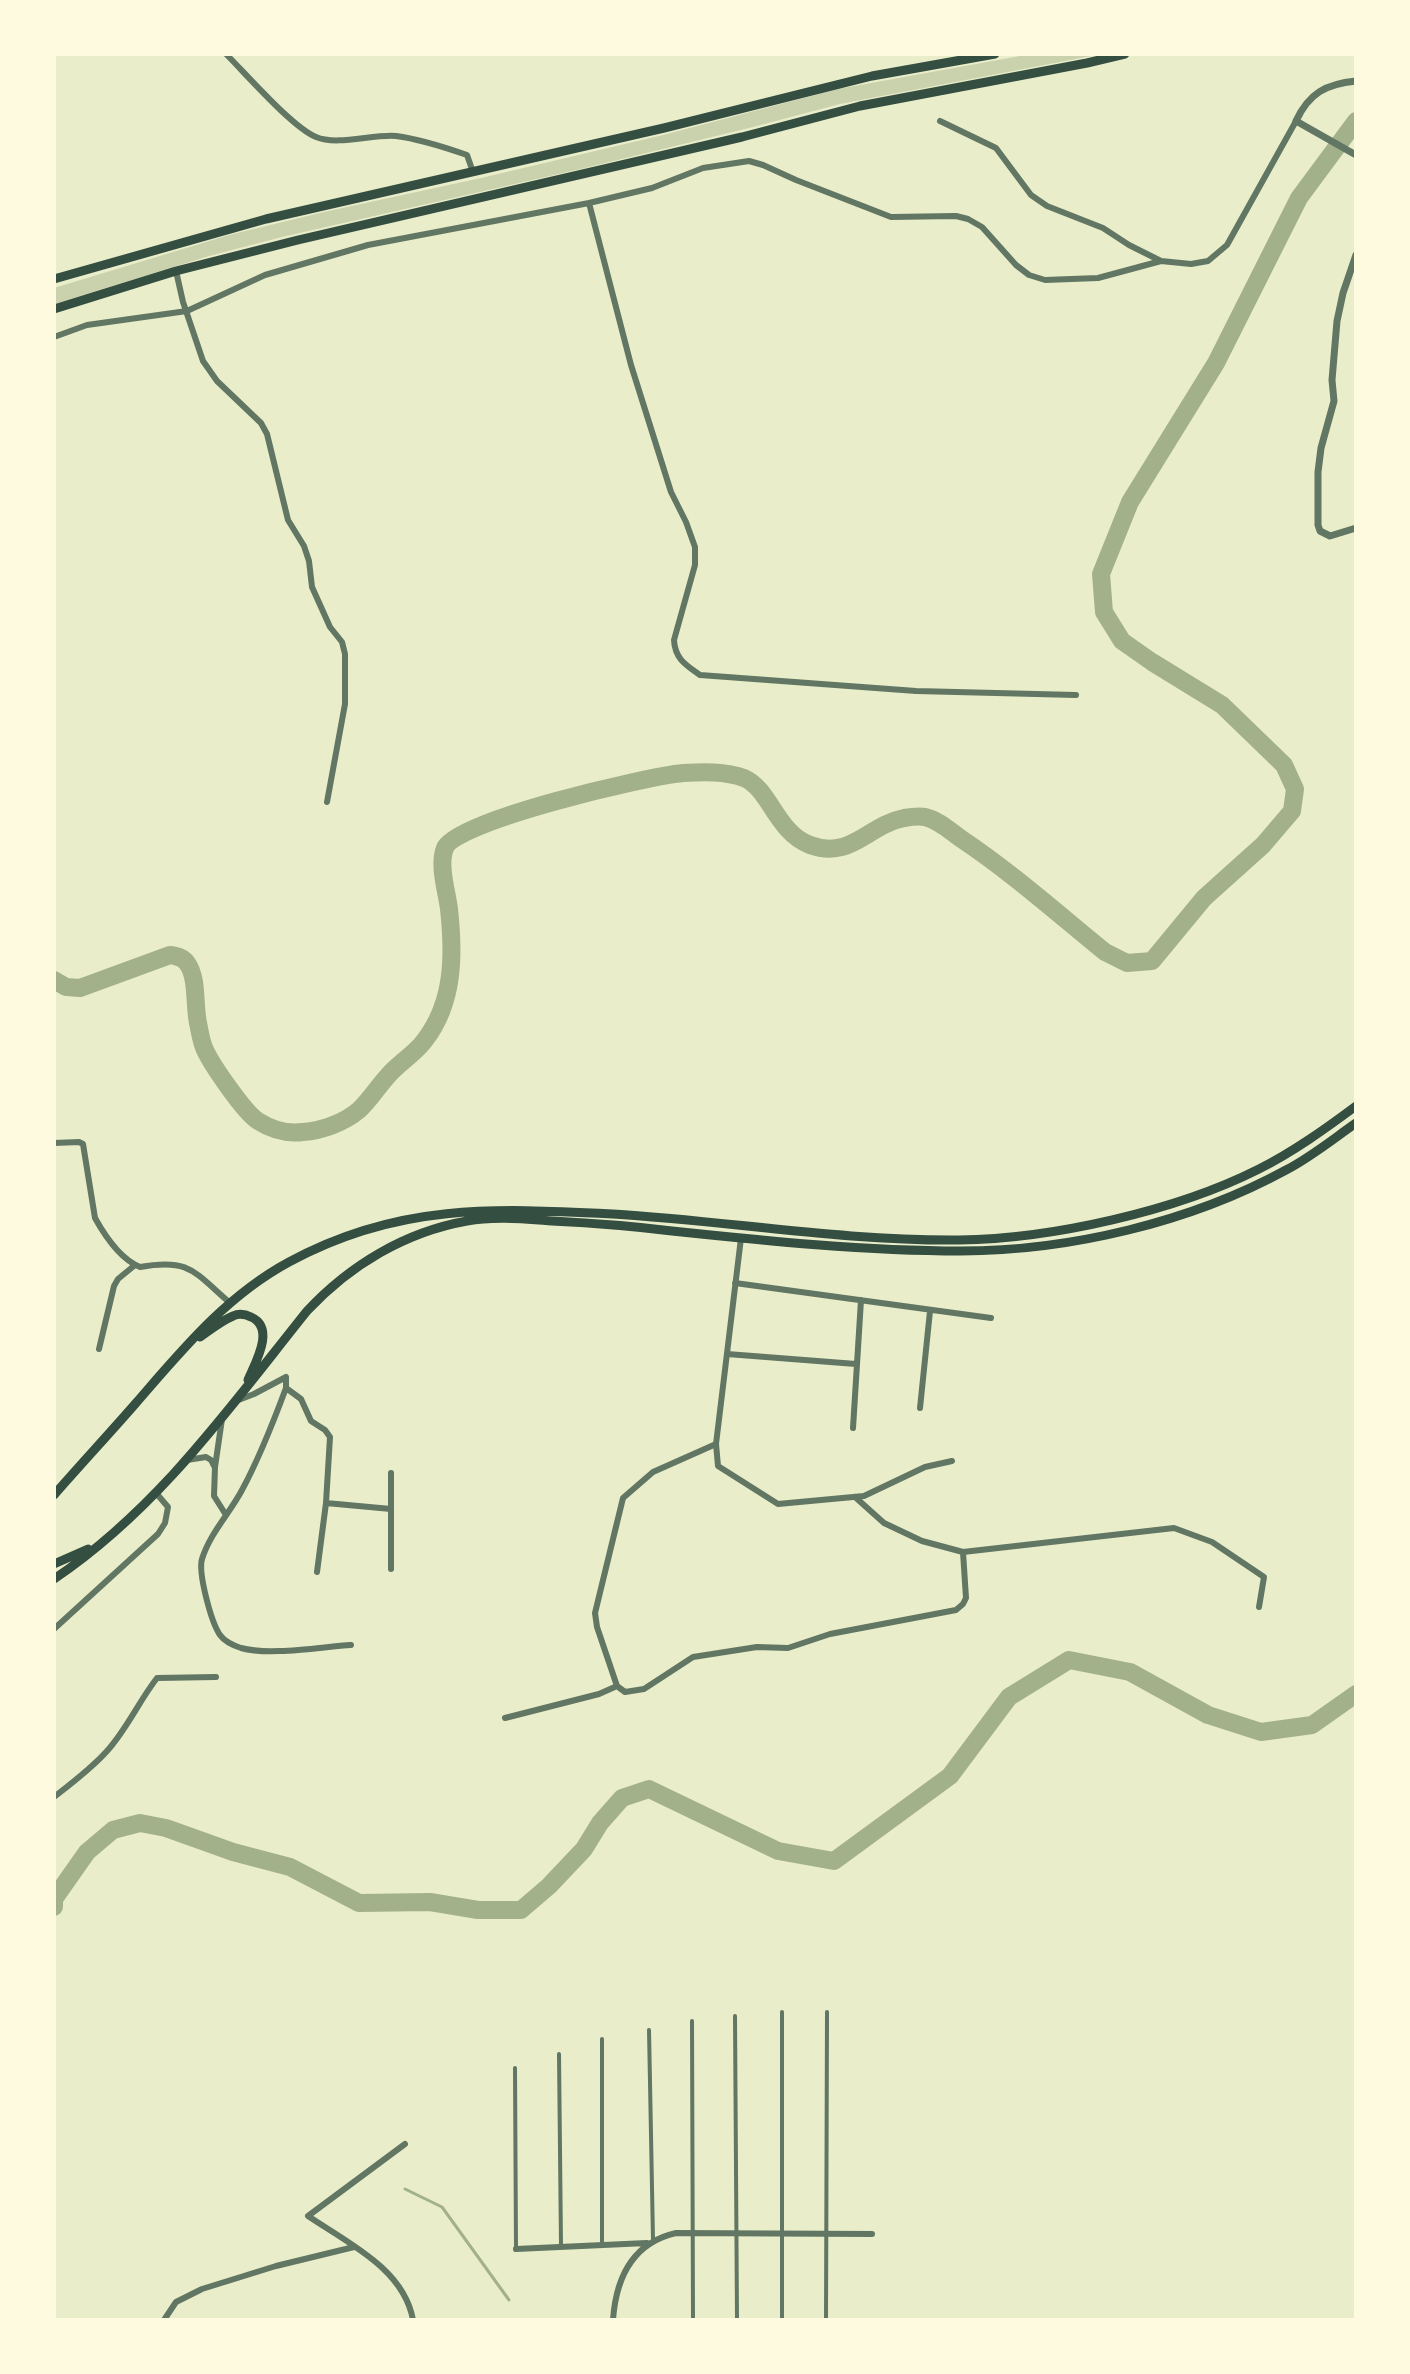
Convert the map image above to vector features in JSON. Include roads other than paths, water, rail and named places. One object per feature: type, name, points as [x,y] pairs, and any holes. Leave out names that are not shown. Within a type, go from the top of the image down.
[{"type":"main road","points":[[54,279],[212,233],[872,76],[995,54]]},
{"type":"main road","points":[[54,309],[176,271],[298,240],[742,137],[860,106],[1125,54]]},
{"type":"main road","points":[[54,1495],[188,1344],[230,1303],[265,1276],[290,1262],[360,1231],[408,1218],[520,1209],[960,1240],[1020,1235],[1084,1226],[1188,1198],[1234,1181],[1289,1152],[1356,1106]]},
{"type":"main road","points":[[54,1579],[102,1543],[156,1493],[222,1418],[307,1311],[334,1284],[384,1250],[450,1225],[507,1218],[741,1238],[962,1251],[1026,1248],[1078,1241],[1188,1211],[1261,1183],[1310,1156],[1356,1123]]},
{"type":"main road","points":[[188,1344],[233,1316],[246,1314],[255,1319],[263,1331],[263,1341],[243,1390]]},
{"type":"main road","points":[[54,1501],[68,1479]]},
{"type":"main road","points":[[54,1564],[102,1543]]},
{"type":"street","points":[[226,54],[292,120],[317,138],[333,140],[394,136],[467,155],[473,172]]},
{"type":"street","points":[[54,337],[87,325],[187,311],[265,275],[368,245],[589,203],[652,188],[703,168],[749,161],[891,217],[956,216],[968,219],[982,227],[1016,265],[1029,275],[1045,280],[1098,278],[1161,261],[1191,264],[1208,261],[1227,245],[1310,98],[1336,84],[1356,81]]},
{"type":"street","points":[[940,121],[996,148],[1031,195],[1047,206],[1103,228],[1161,261]]},
{"type":"street","points":[[1296,121],[1355,154]]},
{"type":"street","points":[[589,203],[631,365],[671,492],[695,547],[695,565],[674,640],[675,652],[684,663],[700,675],[916,691],[1076,695]]},
{"type":"street","points":[[1356,255],[1337,321],[1332,380],[1334,401],[1318,472],[1318,525],[1320,531],[1330,536],[1356,528]]},
{"type":"street","points":[[176,271],[203,361],[217,381],[261,423],[267,434],[288,520],[309,561],[312,587],[330,627],[342,642],[346,665],[345,704],[327,802]]},
{"type":"street","points":[[54,1143],[83,1144],[95,1218],[124,1257],[135,1265]]},
{"type":"street","points":[[741,1238],[716,1444],[718,1466],[778,1504],[864,1496],[925,1467],[952,1461]]},
{"type":"street","points":[[99,1349],[114,1286],[135,1265],[175,1263],[190,1269],[230,1303]]},
{"type":"street","points":[[735,1283],[991,1318]]},
{"type":"street","points":[[853,1428],[861,1300]]},
{"type":"street","points":[[920,1408],[930,1311]]},
{"type":"street","points":[[727,1354],[856,1364]]},
{"type":"street","points":[[236,1401],[286,1377],[286,1388],[258,1459],[241,1493],[209,1543],[200,1568],[217,1629],[230,1644],[261,1651],[351,1645]]},
{"type":"street","points":[[286,1388],[301,1399],[311,1421],[330,1437],[317,1572]]},
{"type":"street","points":[[222,1418],[214,1496],[226,1515]]},
{"type":"street","points":[[716,1444],[653,1472],[623,1498],[595,1613],[617,1686],[625,1692],[644,1689],[693,1657],[757,1647],[788,1648],[830,1634],[956,1610],[966,1598],[963,1552]]},
{"type":"street","points":[[187,1460],[206,1457],[215,1467]]},
{"type":"street","points":[[391,1473],[391,1569]]},
{"type":"street","points":[[54,1629],[158,1534],[165,1523],[168,1507],[156,1493]]},
{"type":"street","points":[[855,1497],[884,1523],[922,1541],[963,1552],[1174,1528],[1212,1542],[1264,1577],[1259,1607]]},
{"type":"street","points":[[326,1503],[391,1509]]},
{"type":"street","points":[[54,1797],[106,1752],[157,1678],[216,1677]]},
{"type":"street","points":[[505,1718],[599,1694],[617,1686]]},
{"type":"street","points":[[782,2012],[782,2320]]},
{"type":"street","points":[[826,2320],[827,2012]]},
{"type":"street","points":[[735,2016],[737,2320]]},
{"type":"street","points":[[692,2021],[693,2320]]},
{"type":"street","points":[[613,2320],[623,2276],[650,2242],[649,2030]]},
{"type":"street","points":[[602,2039],[602,2245]]},
{"type":"street","points":[[559,2054],[561,2246]]},
{"type":"street","points":[[515,2068],[516,2249],[650,2242],[676,2233],[872,2234]]},
{"type":"street","points":[[405,2144],[308,2216],[379,2264],[405,2292],[413,2320]]},
{"type":"street","points":[[164,2320],[176,2302],[202,2289],[276,2266],[354,2247]]},
{"type":"waterway","points":[[54,980],[66,987],[80,988],[170,955],[182,958],[193,976],[204,1047],[221,1077],[245,1108],[258,1121],[279,1131],[325,1128],[363,1106],[390,1073],[421,1045],[442,1010],[451,961],[449,909],[443,870],[445,848],[457,837],[515,813],[632,782],[698,772],[744,778],[760,791],[798,839],[824,848],[848,845],[904,818],[930,818],[1034,893],[1105,952],[1127,963],[1152,961],[1204,898],[1263,845],[1292,811],[1295,789],[1284,765],[1222,705],[1122,641],[1104,612],[1101,574],[1130,502],[1216,363],[1299,198],[1356,121]]},
{"type":"waterway","points":[[54,1907],[54,1899],[87,1852],[113,1830],[140,1823],[166,1828],[233,1852],[290,1867],[359,1903],[430,1902],[478,1910],[521,1910],[584,1849],[600,1823],[622,1798],[649,1789],[778,1851],[834,1861],[950,1776],[1009,1697],[1069,1660],[1130,1672],[1208,1715],[1261,1732],[1312,1725],[1356,1694]]},
{"type":"waterway","points":[[405,2189],[442,2207],[509,2300]]}]
